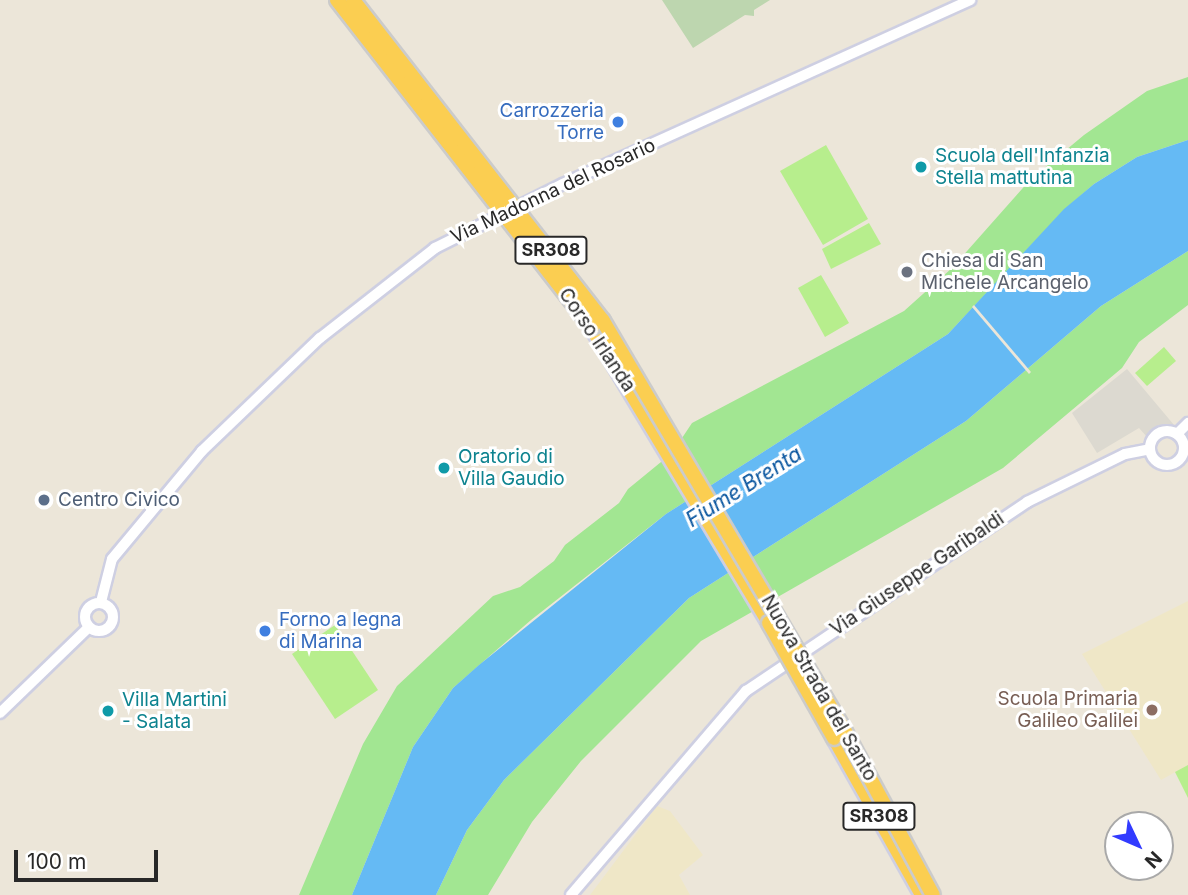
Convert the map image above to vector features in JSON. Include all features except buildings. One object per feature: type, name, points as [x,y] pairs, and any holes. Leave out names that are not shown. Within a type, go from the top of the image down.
[{"type":"highway","name":"Corso Irlanda","points":[[337,0],[592,328],[716,523]]},
{"type":"highway","name":"Corso Irlanda","points":[[353,0],[603,321],[716,523]]},
{"type":"highway","name":"Nuova Strada del Santo","points":[[716,523],[930,894]]},
{"type":"main road","points":[[1150,449],[1160,463],[1174,463],[1184,449],[1177,435],[1188,423]]},
{"type":"main road","name":"Via Giuseppe Garibaldi","points":[[571,895],[746,691],[1027,502],[1125,454],[1150,449],[1161,432],[1177,435]]},
{"type":"street","name":"Via Madonna del Rosario","points":[[101,602],[112,559],[195,458],[320,338],[435,248],[552,188],[970,0]]},
{"type":"street","points":[[101,602],[113,611],[112,623],[104,631],[89,627],[86,610],[101,602]]},
{"type":"street","points":[[0,713],[89,627]]},
{"type":"shaded area","points":[[1127,369],[1174,425],[1147,437],[1139,428],[1097,453],[1072,413]]},
{"type":"shaded area","name":"Scuola Primaria Galileo Galilei","points":[[1188,601],[1188,765],[1161,780],[1082,654]]},
{"type":"shaded area","points":[[657,806],[670,811],[703,855],[679,875],[690,895],[590,895]]},
{"type":"green space","points":[[662,0],[770,0],[754,10],[754,16],[745,15],[693,48]]},
{"type":"green space","points":[[1188,77],[1188,140],[1137,157],[1094,184],[1064,210],[948,334],[666,514],[531,620],[453,688],[413,747],[352,895],[299,895],[363,744],[397,686],[493,596],[520,587],[554,561],[565,545],[619,503],[628,489],[672,453],[692,423],[904,311],[952,268],[1030,180],[1084,135],[1147,91]]},
{"type":"green space","points":[[826,145],[868,219],[823,245],[780,171]]},
{"type":"green space","points":[[869,223],[881,244],[831,269],[822,249]]},
{"type":"green space","points":[[1188,251],[1188,305],[1139,342],[1122,368],[1003,468],[701,641],[581,761],[532,822],[488,895],[436,895],[467,830],[504,780],[689,598],[966,421],[1101,306]]},
{"type":"green space","points":[[821,275],[849,323],[825,337],[798,288]]},
{"type":"green space","points":[[1164,347],[1176,361],[1147,386],[1135,373]]},
{"type":"green space","points":[[335,625],[378,690],[335,719],[292,654]]},
{"type":"green space","points":[[1188,765],[1188,798],[1175,772]]},
{"type":"water","name":"Fiume Brenta","points":[[1188,140],[1188,251],[1101,306],[966,421],[689,598],[504,780],[467,830],[436,895],[352,895],[413,747],[453,688],[666,514],[948,334],[1064,209],[1094,184],[1137,157]]},
{"type":"pier","points":[[974,305],[1031,372],[1029,374],[972,307]]},
{"type":"place","name":"Carrozzeria Torre","points":[[618,122]]},
{"type":"place","name":"Scuola dell'Infanzia Stella mattutina","points":[[921,167]]},
{"type":"place","name":"Chiesa di San Michele Arcangelo","points":[[907,272]]},
{"type":"place","name":"Oratorio di Villa Gaudio","points":[[444,468]]},
{"type":"place","name":"Centro Civico","points":[[44,500]]},
{"type":"place","name":"Forno a legna di Marina","points":[[265,631]]},
{"type":"place","name":"Scuola Primaria Galileo Galilei","points":[[1152,710]]},
{"type":"place","name":"Villa Martini - Salata","points":[[108,711]]}]
